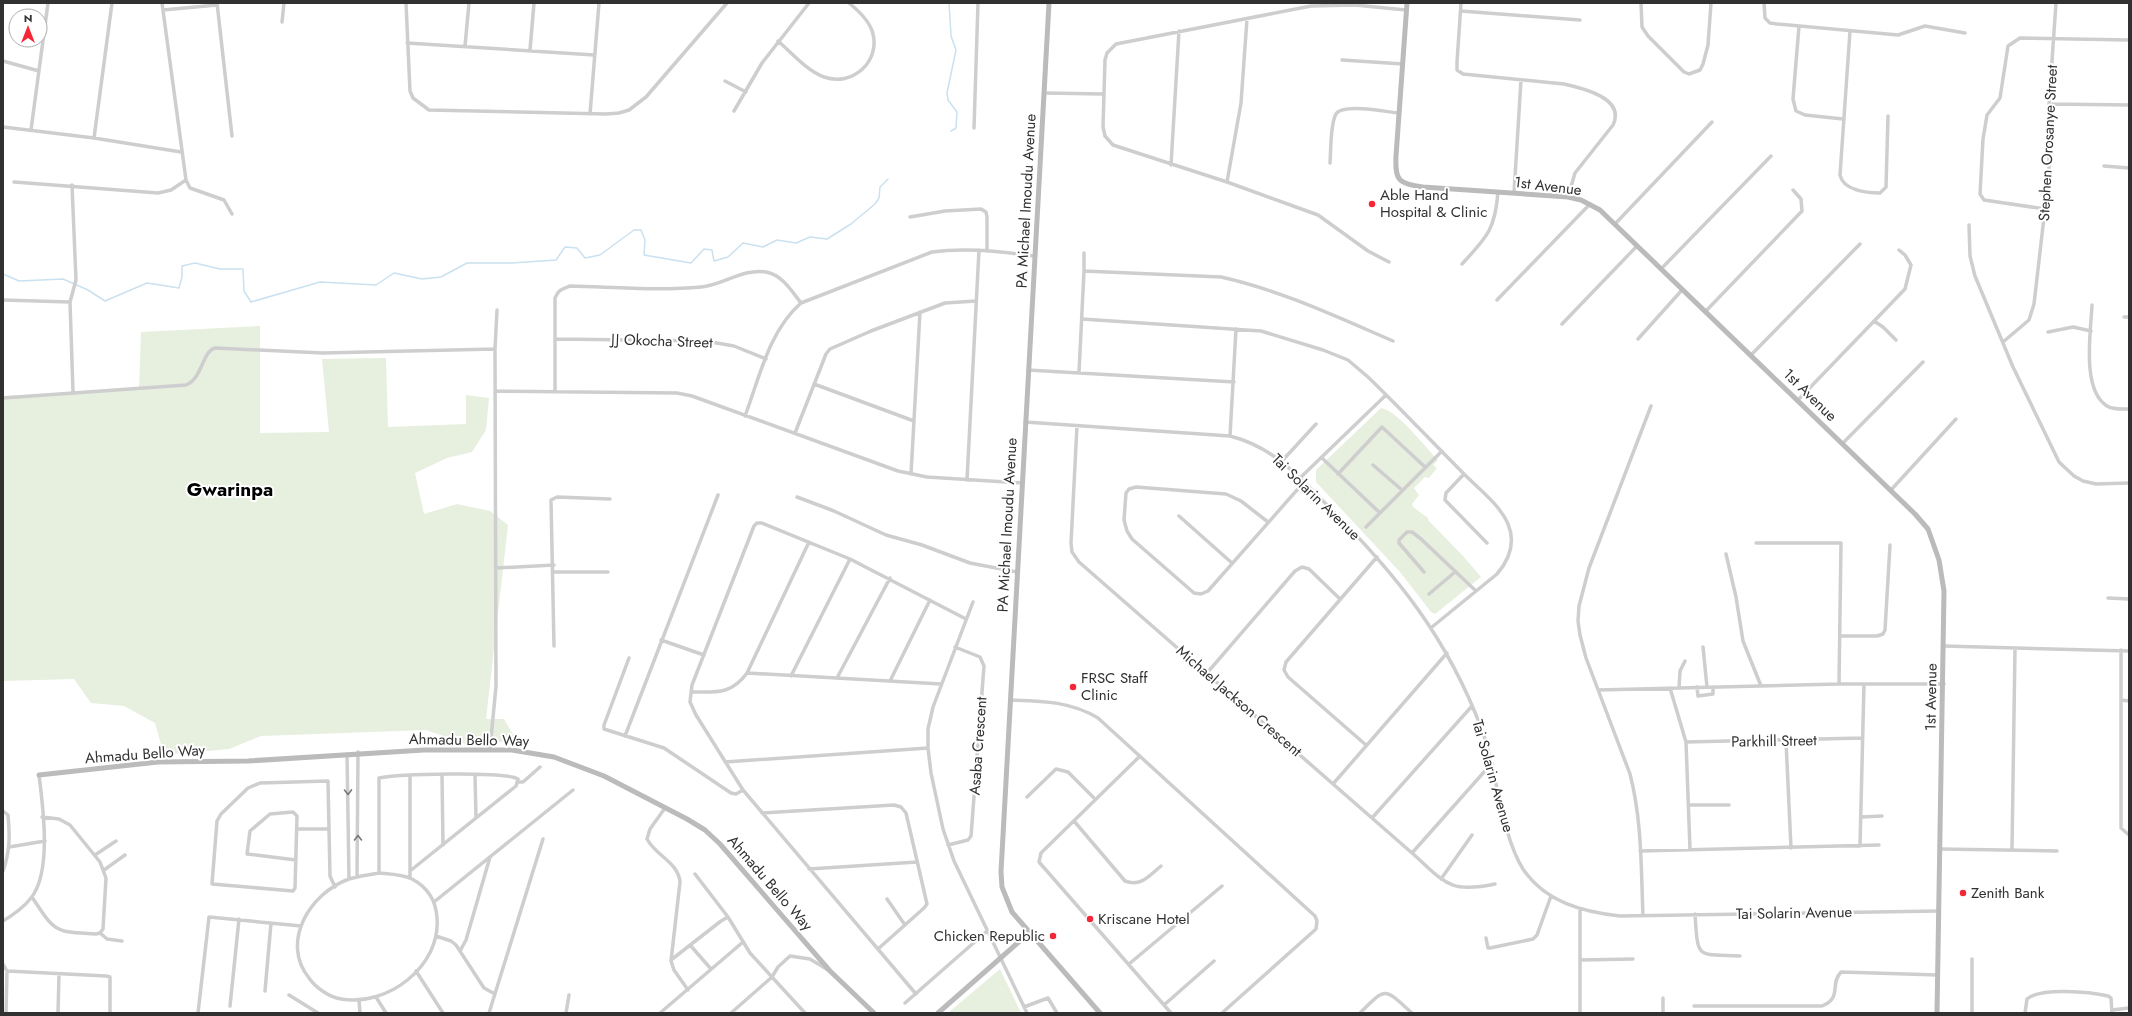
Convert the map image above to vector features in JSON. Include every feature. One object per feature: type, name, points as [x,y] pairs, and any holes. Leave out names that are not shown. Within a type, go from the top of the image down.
[{"type":"street","points":[[31,130],[48,3]]},
{"type":"street","points":[[94,138],[112,3]]},
{"type":"street","points":[[162,3],[186,180],[190,188],[224,200],[232,214]]},
{"type":"street","points":[[282,22],[284,3]]},
{"type":"street","points":[[406,3],[406,43],[410,91],[413,98],[429,110],[590,114],[619,113],[638,104],[727,3]]},
{"type":"street","points":[[465,46],[469,3]]},
{"type":"street","points":[[530,50],[534,3]]},
{"type":"street","points":[[590,114],[599,3]]},
{"type":"street","points":[[734,111],[762,62],[809,3]]},
{"type":"street","points":[[778,42],[815,72],[824,77],[835,79],[856,74],[870,60],[875,43],[869,23],[849,3]]},
{"type":"street","points":[[974,128],[978,3]]},
{"type":"street","name":"PA Michael Imoudu Avenue","points":[[1049,3],[1001,872],[1002,887],[1012,912],[1100,1013]]},
{"type":"street","name":"1st Avenue","points":[[1407,3],[1396,168],[1396,176],[1401,182],[1409,185],[1568,197],[1581,200],[1600,210],[1891,490],[1928,530],[1939,560],[1944,591],[1944,684],[1937,1013]]},
{"type":"street","points":[[1461,3],[1457,70],[1463,74],[1473,76],[1578,87],[1606,100],[1616,110],[1616,119],[1613,125],[1575,173],[1568,197]]},
{"type":"street","points":[[1641,3],[1642,27],[1648,36],[1684,72],[1690,74],[1700,70],[1706,56],[1711,3]]},
{"type":"street","points":[[1764,3],[1765,18],[1770,23],[1898,35],[1925,26],[1965,33]]},
{"type":"street","name":"Stephen Orosanye Street","points":[[2003,342],[2021,328],[2032,313],[2049,174],[2049,104],[2055,38],[2056,3]]},
{"type":"street","points":[[163,10],[217,4],[232,136]]},
{"type":"street","points":[[1389,262],[1368,251],[1318,215],[1227,182],[1113,145],[1108,141],[1103,127],[1105,60],[1110,47],[1116,44],[1179,30],[1311,6],[1355,5],[1406,10]]},
{"type":"street","points":[[1461,11],[1580,20]]},
{"type":"street","points":[[1227,182],[1239,115],[1246,19]]},
{"type":"street","points":[[1799,26],[1793,99],[1796,111],[1805,115],[1843,119]]},
{"type":"street","points":[[1171,164],[1179,30]]},
{"type":"street","points":[[1850,30],[1843,119],[1841,181],[1846,185],[1859,190],[1880,193],[1886,187],[1888,116]]},
{"type":"street","points":[[2045,209],[1984,200],[1980,194],[1983,139],[1987,115],[2000,98],[2008,46],[2020,38],[2129,40]]},
{"type":"street","points":[[406,43],[594,55]]},
{"type":"street","points":[[1342,60],[1402,64]]},
{"type":"street","points":[[3,61],[39,71]]},
{"type":"street","points":[[1514,193],[1521,80]]},
{"type":"street","points":[[725,81],[746,92]]},
{"type":"street","points":[[1044,93],[1103,94]]},
{"type":"street","points":[[2049,104],[2129,105]]},
{"type":"street","points":[[1330,164],[1333,124],[1335,115],[1339,111],[1345,109],[1355,109],[1399,113]]},
{"type":"street","points":[[1615,224],[1712,122]]},
{"type":"street","points":[[3,127],[94,138],[181,152]]},
{"type":"street","points":[[1661,269],[1771,156]]},
{"type":"street","points":[[2104,166],[2129,168]]},
{"type":"street","points":[[14,182],[72,185],[158,193],[166,192],[186,180]]},
{"type":"street","points":[[72,185],[76,280],[71,300],[73,392]]},
{"type":"street","points":[[1705,312],[1802,211],[1801,199],[1793,190]]},
{"type":"street","points":[[1462,264],[1485,240],[1491,231],[1495,219],[1498,192]]},
{"type":"street","points":[[1497,300],[1590,204]]},
{"type":"street","points":[[910,217],[945,211],[980,209],[986,212],[987,217],[987,251]]},
{"type":"street","points":[[1969,225],[1970,256],[1975,276],[2003,342],[2059,462],[2074,476],[2083,481],[2096,484],[2129,483]]},
{"type":"street","points":[[1752,355],[1860,244]]},
{"type":"street","points":[[1562,324],[1637,246]]},
{"type":"street","points":[[745,416],[766,358],[782,324],[788,314],[801,303],[932,252],[951,249],[980,250],[1035,256]]},
{"type":"street","points":[[967,480],[980,250]]},
{"type":"street","points":[[1798,400],[1905,289],[1911,265],[1905,255],[1899,250]]},
{"type":"street","points":[[1078,372],[1082,319],[1084,253]]},
{"type":"street","points":[[1084,271],[1221,277],[1238,281],[1325,311],[1393,341]]},
{"type":"street","points":[[555,391],[555,298],[557,292],[570,286],[703,286],[750,272],[766,272],[777,276],[786,283],[801,303]]},
{"type":"street","points":[[1638,339],[1682,290]]},
{"type":"street","points":[[3,300],[71,300]]},
{"type":"street","points":[[795,433],[826,354],[835,346],[945,303],[976,301]]},
{"type":"street","points":[[2092,305],[2088,363],[2097,392],[2103,403],[2109,407],[2129,409]]},
{"type":"street","points":[[490,749],[496,686],[495,349],[497,310]]},
{"type":"street","points":[[911,474],[920,312]]},
{"type":"street","points":[[2124,317],[2129,317]]},
{"type":"street","points":[[1082,319],[1261,331],[1280,336],[1348,360],[1386,395],[1442,451],[1500,512],[1508,524],[1512,547],[1506,565],[1476,592],[1432,627]]},
{"type":"street","points":[[1874,321],[1883,327],[1896,340]]},
{"type":"street","points":[[2048,332],[2073,327],[2091,331]]},
{"type":"street","points":[[1230,436],[1236,329]]},
{"type":"street","name":"JJ Okocha Street","points":[[556,339],[712,342],[734,346],[766,358]]},
{"type":"street","points":[[3,398],[186,385],[194,380],[209,351],[215,348],[323,353],[495,349]]},
{"type":"street","points":[[1843,444],[1923,362]]},
{"type":"street","points":[[1028,370],[1234,382]]},
{"type":"street","points":[[814,384],[914,421]]},
{"type":"street","points":[[495,391],[677,393],[692,396],[911,474],[1022,484]]},
{"type":"street","points":[[1300,478],[1386,395]]},
{"type":"street","points":[[1643,916],[1638,812],[1630,774],[1598,690],[1580,635],[1578,621],[1579,606],[1589,568],[1651,406]]},
{"type":"street","points":[[1891,490],[1956,419]]},
{"type":"street","name":"Tai Solarin Avenue","points":[[1025,422],[1230,436],[1249,441],[1282,461],[1377,557],[1432,627],[1447,653],[1472,706],[1492,763],[1516,854],[1532,880],[1551,896],[1580,910],[1620,916],[1939,911]]},
{"type":"street","points":[[1282,461],[1316,424]]},
{"type":"street","name":"Michael Jackson Crescent","points":[[1076,426],[1070,542],[1072,552],[1079,562],[1113,594],[1207,673],[1441,879],[1459,888],[1473,889],[1495,884]]},
{"type":"street","points":[[1338,474],[1382,427],[1425,467]]},
{"type":"street","points":[[1366,527],[1442,451]]},
{"type":"street","points":[[1322,458],[1380,513]]},
{"type":"street","points":[[1373,465],[1402,490]]},
{"type":"street","points":[[1464,474],[1446,493],[1445,500],[1487,543]]},
{"type":"street","points":[[1268,522],[1241,501],[1226,494],[1136,488],[1129,489],[1126,493],[1124,520],[1126,531],[1132,539],[1194,593],[1201,594],[1208,591],[1304,482]]},
{"type":"street","points":[[625,736],[718,495]]},
{"type":"street","points":[[554,646],[554,565],[551,500],[557,497],[610,499]]},
{"type":"street","points":[[797,497],[834,511],[886,535],[922,545],[970,563],[1017,572]]},
{"type":"street","points":[[1179,516],[1232,563]]},
{"type":"street","points":[[916,994],[743,790],[696,714],[690,702],[691,692],[694,679],[754,526],[757,523],[762,523],[850,559],[890,578],[966,619]]},
{"type":"street","points":[[1424,572],[1399,543],[1399,540],[1407,532],[1412,532],[1476,592]]},
{"type":"street","points":[[1756,543],[1837,541],[1842,543],[1839,684]]},
{"type":"street","points":[[691,692],[729,689],[736,686],[746,673],[809,542]]},
{"type":"street","points":[[1841,636],[1877,636],[1883,634],[1885,630],[1890,545]]},
{"type":"street","points":[[1726,554],[1736,597],[1743,641],[1761,686]]},
{"type":"street","points":[[1366,745],[1288,677],[1284,670],[1286,662],[1377,557]]},
{"type":"street","points":[[791,676],[850,559]]},
{"type":"street","points":[[496,568],[554,565]]},
{"type":"street","points":[[1207,673],[1295,571],[1302,567],[1310,569],[1340,599]]},
{"type":"street","points":[[554,572],[608,572]]},
{"type":"street","points":[[1429,594],[1456,572]]},
{"type":"street","points":[[836,678],[890,578]]},
{"type":"street","points":[[2108,598],[2129,599]]},
{"type":"street","points":[[890,681],[930,600]]},
{"type":"street","points":[[973,602],[941,684],[928,729],[928,748],[937,805],[948,845],[986,932],[1027,1013]]},
{"type":"street","points":[[661,640],[704,655]]},
{"type":"street","points":[[1944,646],[2129,650]]},
{"type":"street","name":"Asaba Crescent","points":[[948,845],[968,840],[971,836],[984,666],[980,657],[955,647]]},
{"type":"street","points":[[1703,648],[1707,687]]},
{"type":"street","points":[[2012,849],[2014,648]]},
{"type":"street","points":[[2121,650],[2121,828],[2129,835]]},
{"type":"street","points":[[1333,784],[1447,653]]},
{"type":"street","points":[[629,658],[604,725],[606,732],[664,748],[730,793],[736,794],[743,790]]},
{"type":"street","points":[[1679,688],[1680,671],[1685,661]]},
{"type":"street","points":[[746,673],[941,684]]},
{"type":"street","points":[[1598,690],[1839,684],[1944,684]]},
{"type":"street","points":[[1860,846],[1864,684]]},
{"type":"street","points":[[1697,687],[1698,696],[1711,696],[1713,694],[1713,687]]},
{"type":"street","points":[[1670,688],[1686,742],[1690,805],[1690,849]]},
{"type":"street","points":[[1010,700],[1054,702],[1072,705],[1098,718],[1304,904],[1317,921],[1316,930],[1222,1013]]},
{"type":"street","points":[[2121,700],[2129,701]]},
{"type":"street","points":[[1372,818],[1472,706]]},
{"type":"street","name":"Parkhill Street","points":[[1686,742],[1786,741],[1862,738]]},
{"type":"street","points":[[1786,741],[1791,848]]},
{"type":"street","points":[[725,762],[928,748]]},
{"type":"street","name":"Ahmadu Bello Way","points":[[39,775],[158,762],[248,760],[358,752],[490,749],[512,750],[554,757],[604,776],[705,830],[720,844],[830,971],[874,1013]]},
{"type":"street","points":[[357,877],[358,752]]},
{"type":"street","points":[[347,753],[349,879]]},
{"type":"street","points":[[1140,756],[1041,853],[1039,862],[1171,1013]]},
{"type":"street","points":[[1412,853],[1492,763]]},
{"type":"street","points":[[410,871],[518,782],[523,782],[540,767]]},
{"type":"street","points":[[1027,797],[1056,768],[1068,772],[1095,799]]},
{"type":"street","points":[[348,772],[358,772]]},
{"type":"street","points":[[3,921],[32,897],[44,868],[45,841],[39,775]]},
{"type":"street","points":[[442,775],[443,845]]},
{"type":"street","points":[[379,874],[378,781],[383,777],[475,775],[515,777],[518,782]]},
{"type":"street","points":[[475,775],[476,818]]},
{"type":"street","points":[[410,776],[410,878]]},
{"type":"street","points":[[296,860],[250,856],[247,854],[250,831],[270,814],[296,813],[297,829],[296,860],[295,888],[290,892],[212,884],[216,827],[219,817],[251,785],[326,780],[329,783],[330,876],[335,887]]},
{"type":"street","points":[[434,902],[573,790]]},
{"type":"street","points":[[762,813],[894,805],[901,807],[906,813],[927,904],[878,949]]},
{"type":"street","points":[[1690,805],[1729,805]]},
{"type":"street","points":[[665,808],[650,829],[647,839],[679,874],[671,961],[674,970],[688,990]]},
{"type":"street","points":[[3,811],[8,815],[9,847],[3,871]]},
{"type":"street","points":[[1861,817],[1882,816]]},
{"type":"street","points":[[42,817],[59,819],[70,824],[95,855],[104,870],[106,891],[103,929],[100,933]]},
{"type":"street","points":[[1074,821],[1125,880],[1133,884],[1140,883],[1161,866]]},
{"type":"street","points":[[297,829],[329,829]]},
{"type":"street","points":[[1441,879],[1472,835]]},
{"type":"street","points":[[489,1013],[543,839]]},
{"type":"street","points":[[9,847],[45,841]]},
{"type":"street","points":[[95,855],[116,841]]},
{"type":"street","points":[[1640,851],[1878,845]]},
{"type":"street","points":[[1940,849],[2012,849],[2057,851]]},
{"type":"street","points":[[104,870],[125,855]]},
{"type":"street","points":[[460,951],[466,940],[490,857]]},
{"type":"street","points":[[809,869],[917,862]]},
{"type":"street","points":[[379,874],[410,878],[419,883],[428,892],[434,902],[438,922],[432,949],[416,971],[402,984],[376,997],[359,1000],[339,998],[325,993],[309,978],[298,958],[297,946],[301,926],[308,912],[316,901],[335,887],[349,879],[379,874]]},
{"type":"street","points":[[695,874],[728,917],[743,942],[805,1013]]},
{"type":"street","points":[[1129,964],[1222,886]]},
{"type":"street","points":[[1486,938],[1488,948],[1490,948],[1533,938],[1538,932],[1551,896]]},
{"type":"street","points":[[32,897],[56,929],[79,933],[100,933],[107,939],[122,941]]},
{"type":"street","points":[[887,899],[905,925]]},
{"type":"street","points":[[1580,910],[1580,1013]]},
{"type":"street","points":[[1695,914],[1697,946],[1700,951],[1708,954],[1740,956]]},
{"type":"street","points":[[198,1013],[207,919],[209,917],[301,926]]},
{"type":"street","points":[[671,961],[728,917]]},
{"type":"street","points":[[230,1006],[239,919]]},
{"type":"street","points":[[265,991],[271,923]]},
{"type":"street","points":[[905,1002],[986,932]]},
{"type":"street","points":[[938,1013],[1029,933]]},
{"type":"street","points":[[436,936],[451,941],[460,951],[484,988],[495,994]]},
{"type":"street","points":[[660,1013],[743,942]]},
{"type":"street","points":[[690,945],[711,969]]},
{"type":"street","points":[[731,1013],[772,977],[785,958],[790,956],[810,959],[830,971]]},
{"type":"street","points":[[1580,960],[1633,959]]},
{"type":"street","points":[[1972,959],[1972,1013]]},
{"type":"street","points":[[1164,1004],[1214,961]]},
{"type":"street","points":[[3,964],[7,971],[6,1013]]},
{"type":"street","points":[[7,971],[110,977],[110,1013]]},
{"type":"street","points":[[416,971],[443,1013]]},
{"type":"street","points":[[1694,1006],[1822,1006],[1830,1002],[1834,997],[1837,978],[1841,972],[1938,975]]},
{"type":"street","points":[[58,1013],[60,974]]},
{"type":"street","points":[[1360,1013],[1379,994],[1384,992],[1390,993],[1412,1013]]},
{"type":"street","points":[[2025,1013],[2027,999],[2038,993],[2066,992],[2108,996],[2111,998],[2112,1012],[2129,1008]]},
{"type":"street","points":[[288,995],[318,1013]]},
{"type":"street","points":[[566,1013],[569,995]]},
{"type":"street","points":[[376,997],[386,1013]]},
{"type":"street","points":[[1024,1007],[1048,998],[1057,1013]]},
{"type":"street","points":[[1663,998],[1663,1013]]},
{"type":"street","points":[[359,1000],[360,1013]]},
{"type":"green space","points":[[260,326],[260,433],[329,432],[322,359],[386,358],[388,427],[466,424],[466,395],[489,398],[486,430],[472,452],[447,458],[415,473],[424,514],[457,504],[490,511],[508,525],[486,719],[504,719],[517,741],[466,744],[426,730],[261,736],[229,749],[164,755],[155,723],[124,706],[91,703],[74,679],[3,681],[3,396],[139,389],[141,332]]},
{"type":"green space","points":[[1381,408],[1388,411],[1403,422],[1438,460],[1433,465],[1437,468],[1429,478],[1425,477],[1414,488],[1419,495],[1412,504],[1413,507],[1428,518],[1428,520],[1481,577],[1435,614],[1431,612],[1400,572],[1316,482],[1316,470]]},
{"type":"green space","points":[[1000,969],[1021,1013],[948,1013]]},
{"type":"waterway","points":[[949,3],[951,36],[956,50],[947,93],[948,100],[957,112],[956,128],[951,131]]},
{"type":"waterway","points":[[3,274],[19,281],[63,279],[88,290],[105,301],[147,283],[179,288],[182,277],[182,266],[195,263],[220,269],[243,269],[244,291],[251,302],[320,282],[376,285],[394,273],[422,279],[441,277],[467,263],[512,263],[556,260],[565,247],[577,248],[585,258],[600,255],[634,230],[641,230],[645,240],[644,255],[691,263],[704,249],[712,250],[714,261],[728,257],[743,243],[763,247],[777,240],[796,243],[810,237],[827,239],[851,224],[875,204],[879,198],[880,187],[888,179]]},
{"type":"place","name":"Able Hand Hospital & Clinic","points":[[1372,204]]},
{"type":"place","name":"FRSC Staff Clinic","points":[[1073,687]]},
{"type":"place","name":"Zenith Bank","points":[[1963,893]]},
{"type":"place","name":"Kriscane Hotel","points":[[1090,919]]},
{"type":"place","name":"Chicken Republic","points":[[1053,936]]},
{"type":"district","name":"Gwarinpa","points":[[230,489]]}]
